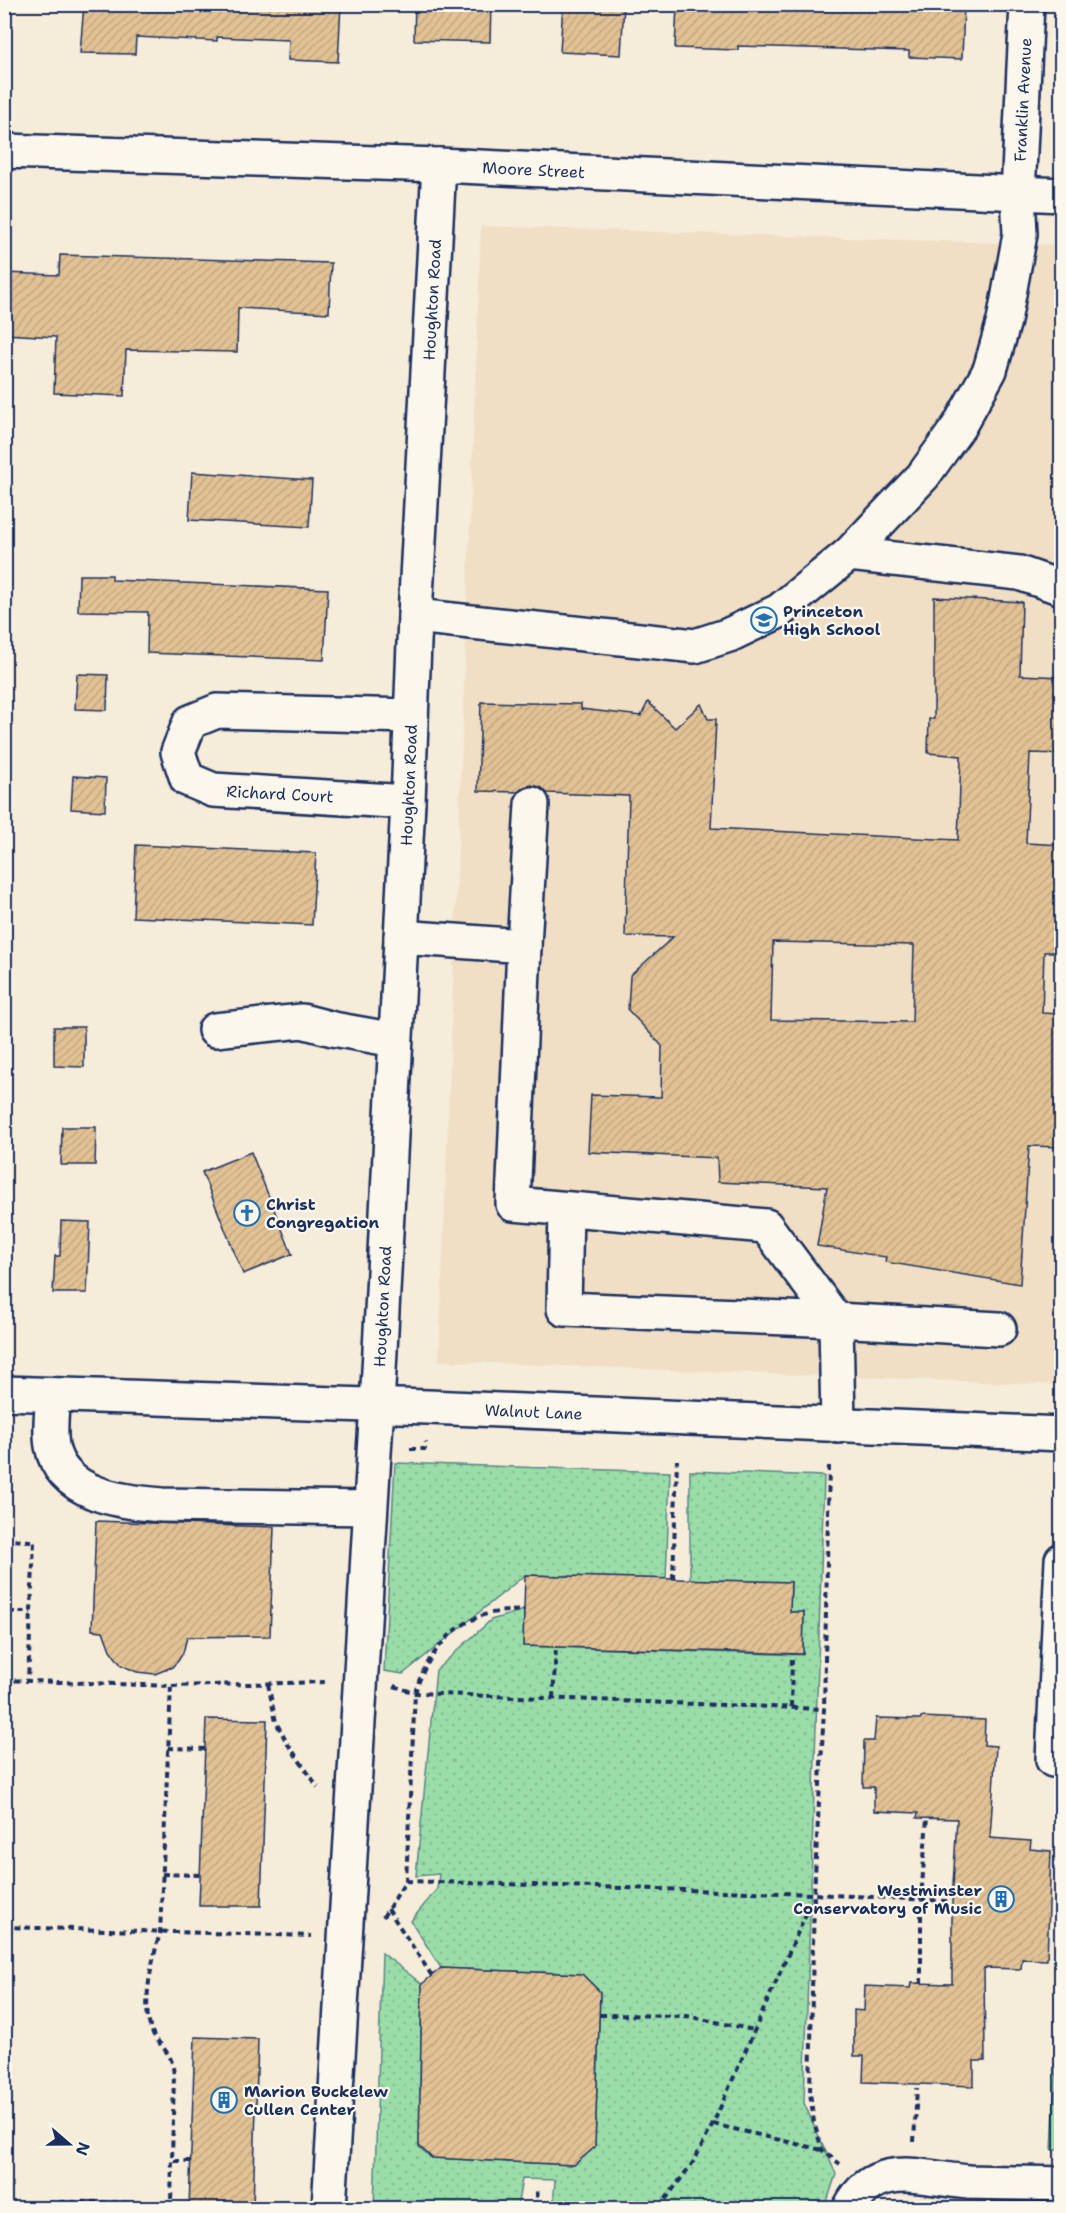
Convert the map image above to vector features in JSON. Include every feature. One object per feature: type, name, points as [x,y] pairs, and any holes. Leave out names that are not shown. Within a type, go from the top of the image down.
[{"type":"street","name":"Franklin Avenue","points":[[415,616],[695,646],[729,635],[780,611],[849,554],[923,476],[959,426],[990,370],[1004,321],[1020,234],[1018,194],[1027,4]]},
{"type":"street","name":"Moore Street","points":[[4,151],[440,165],[1062,195]]},
{"type":"street","name":"Houghton Road","points":[[329,2208],[376,1405],[440,165]]},
{"type":"street","points":[[849,554],[1019,573],[1062,588]]},
{"type":"street","name":"Richard Court","points":[[408,802],[213,790],[187,779],[178,752],[190,722],[218,711],[411,716]]},
{"type":"street","points":[[532,804],[513,1204],[766,1226],[836,1320],[838,1426]]},
{"type":"street","points":[[401,937],[524,946]]},
{"type":"street","points":[[215,1030],[302,1021],[395,1040]]},
{"type":"street","points":[[566,1209],[564,1309],[999,1329]]},
{"type":"street","name":"Walnut Lane","points":[[4,1393],[376,1405],[1062,1434]]},
{"type":"street","points":[[53,1395],[51,1432],[52,1447],[57,1460],[68,1476],[101,1496],[128,1502],[162,1505],[370,1508]]},
{"type":"street","points":[[1053,1760],[1062,1560]]},
{"type":"street","points":[[850,2208],[865,2186],[892,2175],[936,2176],[967,2181],[1062,2184]]},
{"type":"path","points":[[410,1449],[425,1449]]},
{"type":"path","points":[[673,1579],[677,1460]]},
{"type":"path","points":[[822,2150],[814,2122],[810,2093],[814,1894],[824,1709],[829,1466]]},
{"type":"path","points":[[4,1540],[33,1540],[28,1681]]},
{"type":"path","points":[[376,1926],[406,1881],[415,1693],[421,1672],[432,1655],[466,1623],[488,1614],[524,1610]]},
{"type":"path","points":[[9,1612],[31,1612]]},
{"type":"path","points":[[553,1698],[556,1647]]},
{"type":"path","points":[[791,1707],[792,1654]]},
{"type":"path","points":[[4,1680],[171,1686],[332,1682]]},
{"type":"path","points":[[268,1684],[276,1722],[287,1743],[319,1790]]},
{"type":"path","points":[[387,1684],[415,1693],[824,1709]]},
{"type":"path","points":[[55,2208],[56,2202],[171,2203],[174,2074],[171,2059],[150,2028],[148,2011],[151,1964],[160,1933],[171,1686]]},
{"type":"path","points":[[168,1748],[205,1749]]},
{"type":"path","points":[[921,1984],[921,1900],[927,1818]]},
{"type":"path","points":[[162,1874],[201,1875]]},
{"type":"path","points":[[406,1881],[814,1894],[948,1901]]},
{"type":"path","points":[[660,2208],[694,2161],[713,2124],[814,1894]]},
{"type":"path","points":[[388,1909],[432,1976]]},
{"type":"path","points":[[4,1927],[318,1937]]},
{"type":"path","points":[[600,2015],[687,2016],[754,2031]]},
{"type":"path","points":[[914,2150],[917,2088]]},
{"type":"path","points":[[713,2124],[822,2150],[847,2171]]},
{"type":"path","points":[[173,2161],[191,2161]]},
{"type":"path","points":[[537,2188],[537,2208]]},
{"type":"shaded area","name":"Princeton High School","points":[[481,226],[1061,245],[1061,1385],[439,1361]]},
{"type":"green space","points":[[395,1463],[670,1472],[666,1579],[525,1575],[403,1674],[384,1671]]},
{"type":"green space","points":[[690,1471],[824,1476],[804,2103],[836,2174],[825,2208],[553,2208],[555,2180],[522,2179],[517,2208],[374,2208],[382,1953],[422,1984],[419,2147],[432,2158],[574,2165],[595,2147],[600,1992],[581,1974],[441,1968],[411,1921],[437,1889],[439,1874],[416,1876],[436,1670],[491,1620],[524,1610],[523,1646],[803,1655],[804,1613],[790,1612],[791,1582],[690,1580]]},
{"type":"green space","points":[[1061,1966],[1062,2150],[1052,2150]]},
{"type":"building","points":[[84,4],[341,4],[338,62],[288,60],[289,40],[217,37],[217,41],[136,37],[135,54],[80,53]]},
{"type":"building","points":[[415,4],[491,4],[490,42],[414,40]]},
{"type":"building","points":[[563,4],[624,4],[621,55],[560,52]]},
{"type":"building","points":[[964,4],[962,59],[909,57],[909,51],[738,46],[738,50],[675,48],[677,5]]},
{"type":"building","points":[[60,255],[331,263],[329,313],[238,308],[237,352],[126,350],[124,396],[54,393],[56,337],[4,334],[4,273],[59,275]]},
{"type":"building","points":[[192,472],[312,480],[309,527],[189,520]]},
{"type":"building","points":[[79,575],[112,575],[112,580],[328,589],[324,660],[147,653],[148,612],[78,611]]},
{"type":"building","points":[[934,597],[1022,602],[1020,675],[1062,677],[1062,754],[1030,753],[1026,843],[1062,845],[1062,952],[1044,952],[1042,1013],[1062,1014],[1062,1147],[1029,1146],[1020,1284],[885,1262],[886,1257],[817,1246],[827,1187],[718,1182],[717,1158],[588,1152],[591,1095],[661,1097],[662,1046],[628,1010],[630,976],[673,937],[625,936],[629,796],[547,793],[542,788],[532,785],[518,792],[478,791],[481,702],[581,704],[581,709],[641,716],[648,702],[675,728],[701,704],[708,719],[716,719],[711,828],[958,840],[961,756],[928,753],[929,719],[934,719]],"holes":[[[773,942],[914,945],[912,1022],[771,1020]]]},
{"type":"building","points":[[77,674],[108,675],[107,710],[75,709]]},
{"type":"building","points":[[73,776],[106,778],[105,811],[71,809]]},
{"type":"building","points":[[136,845],[316,853],[312,925],[133,917]]},
{"type":"building","points":[[54,1027],[84,1027],[84,1067],[54,1066]]},
{"type":"building","points":[[62,1127],[96,1127],[95,1165],[61,1165]]},
{"type":"building","name":"Christ Congregation","points":[[251,1152],[292,1254],[243,1274],[202,1172]]},
{"type":"building","points":[[61,1221],[90,1222],[87,1293],[53,1293],[55,1256],[60,1256]]},
{"type":"building","points":[[96,1521],[274,1527],[270,1636],[187,1637],[183,1653],[178,1661],[172,1667],[155,1674],[137,1672],[121,1665],[110,1650],[103,1631],[92,1630]]},
{"type":"building","points":[[525,1575],[791,1582],[790,1612],[804,1612],[803,1654],[523,1646]]},
{"type":"building","name":"Westminster Conservatory of Music","points":[[921,1717],[985,1720],[984,1745],[996,1746],[990,1838],[1031,1841],[1030,1849],[1051,1851],[1047,1960],[1022,1959],[1021,1969],[984,1968],[985,2061],[974,2061],[974,2086],[863,2082],[864,2056],[854,2056],[854,2010],[864,2011],[865,1986],[910,1988],[911,1983],[952,1984],[952,1902],[957,1819],[917,1818],[918,1813],[874,1811],[874,1787],[863,1787],[864,1741],[874,1741],[876,1718],[921,1719]]},
{"type":"building","points":[[206,1719],[267,1720],[261,1906],[199,1906]]},
{"type":"building","points":[[441,1968],[582,1974],[600,1992],[595,2147],[574,2165],[432,2158],[419,2146],[422,1984]]},
{"type":"building","name":"Marion Buckelew Cullen Center","points":[[195,2037],[258,2039],[253,2208],[189,2208]]},
{"type":"place","name":"Princeton High School","points":[[764,620]]},
{"type":"place","name":"Christ Congregation","points":[[247,1213]]},
{"type":"place","name":"Westminster Conservatory of Music","points":[[1001,1899]]},
{"type":"place","name":"Marion Buckelew Cullen Center","points":[[224,2100]]}]
